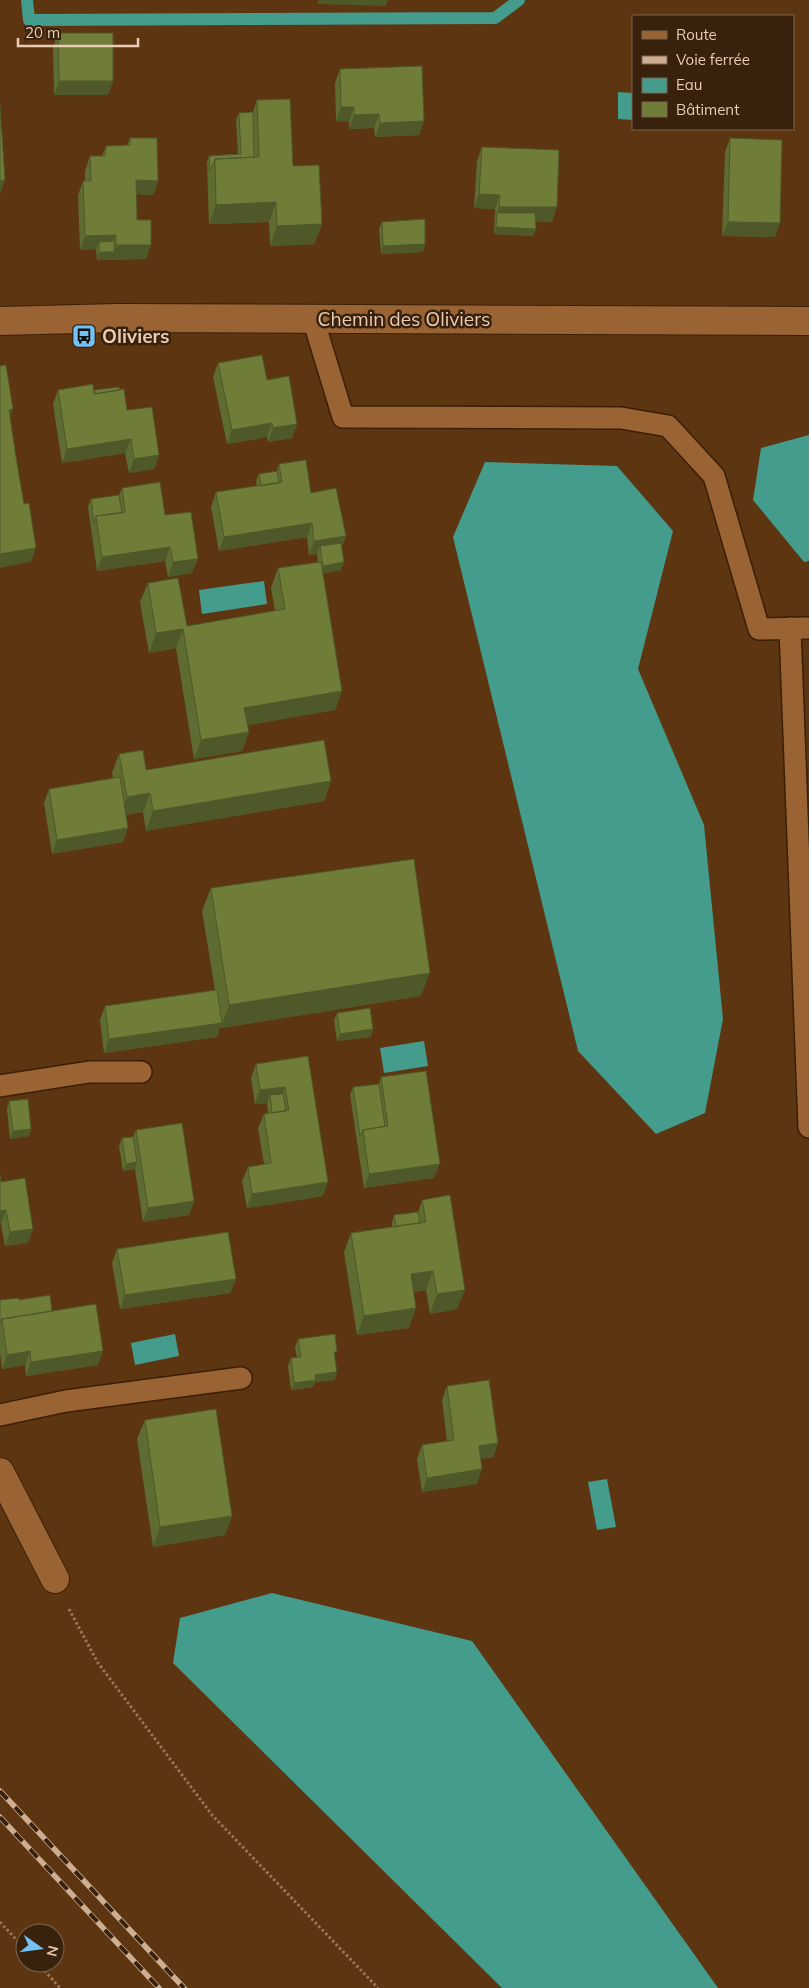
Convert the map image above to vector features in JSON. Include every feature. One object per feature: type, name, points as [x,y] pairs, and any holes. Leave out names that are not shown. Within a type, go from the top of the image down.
[{"type":"street","name":"Chemin des Oliviers","points":[[0,320],[809,321]]},
{"type":"street","points":[[0,1472],[55,1579]]},
{"type":"lane","points":[[313,319],[343,416],[621,418],[668,426],[714,476],[759,629],[800,628],[809,1127]]},
{"type":"lane","points":[[0,1086],[89,1072],[141,1072]]},
{"type":"lane","points":[[0,1415],[66,1401],[241,1378]]},
{"type":"path","points":[[55,1579],[81,1634],[98,1663],[212,1815],[378,1988]]},
{"type":"path","points":[[0,1922],[15,1938]]},
{"type":"path","points":[[47,1973],[60,1988]]},
{"type":"water","points":[[618,92],[632,93],[632,120],[618,119]]},
{"type":"water","points":[[809,435],[809,561],[804,562],[753,500],[761,448]]},
{"type":"water","points":[[485,462],[617,466],[673,531],[638,669],[704,825],[723,1019],[705,1113],[656,1134],[578,1051],[453,537]]},
{"type":"water","points":[[264,581],[267,604],[202,614],[199,590]]},
{"type":"water","points":[[424,1041],[428,1066],[384,1073],[380,1048]]},
{"type":"water","points":[[175,1334],[179,1356],[135,1365],[131,1343]]},
{"type":"water","points":[[607,1479],[616,1527],[597,1530],[588,1482]]},
{"type":"water","points":[[272,1593],[472,1641],[718,1988],[502,1988],[173,1663],[180,1618]]},
{"type":"building","points":[[58,33],[113,33],[113,81],[59,81]]},
{"type":"building","points":[[422,66],[424,121],[380,123],[379,114],[354,115],[354,107],[341,107],[340,69]]},
{"type":"building","points":[[290,99],[293,166],[319,165],[322,224],[277,226],[276,202],[216,205],[215,159],[259,157],[257,100]]},
{"type":"building","points":[[0,105],[5,180],[0,181]]},
{"type":"building","points":[[253,112],[254,157],[215,159],[210,171],[209,156],[241,154],[239,113]]},
{"type":"building","points":[[130,138],[157,138],[158,181],[136,180],[137,220],[151,220],[151,245],[116,245],[116,235],[85,236],[83,181],[91,181],[90,156],[105,156],[106,146],[130,145]]},
{"type":"building","points":[[730,138],[782,140],[780,223],[728,222]]},
{"type":"building","points":[[482,147],[559,150],[557,207],[499,207],[500,195],[479,194]]},
{"type":"building","points":[[497,213],[535,213],[536,229],[496,227]]},
{"type":"building","points":[[425,219],[425,244],[383,246],[382,222]]},
{"type":"building","points":[[114,241],[114,252],[99,252],[99,242]]},
{"type":"building","points":[[262,355],[267,380],[289,376],[297,424],[273,428],[272,423],[232,430],[218,363]]},
{"type":"building","points":[[6,365],[13,409],[9,410],[16,457],[24,504],[29,503],[36,548],[0,554],[0,366]]},
{"type":"building","points":[[93,384],[94,394],[124,389],[127,410],[152,407],[159,455],[134,459],[131,439],[67,449],[58,390]]},
{"type":"building","points":[[119,387],[120,390],[94,394],[94,390]]},
{"type":"building","points":[[306,460],[311,493],[336,488],[346,536],[314,541],[312,523],[224,537],[216,492],[282,482],[279,464]]},
{"type":"building","points":[[277,471],[279,483],[261,486],[259,474]]},
{"type":"building","points":[[160,482],[165,515],[191,512],[198,559],[173,562],[170,547],[102,557],[96,516],[125,512],[122,488]]},
{"type":"building","points":[[119,495],[122,513],[96,516],[94,523],[91,499]]},
{"type":"building","points":[[341,543],[344,562],[323,566],[320,546]]},
{"type":"building","points":[[321,562],[342,691],[244,708],[249,732],[201,740],[183,629],[156,633],[148,583],[178,578],[187,626],[285,609],[278,568]]},
{"type":"building","points":[[324,740],[331,781],[153,811],[150,793],[127,797],[119,754],[143,750],[146,770]]},
{"type":"building","points":[[120,777],[128,828],[57,840],[49,789]]},
{"type":"building","points":[[414,859],[430,973],[229,1005],[211,888]]},
{"type":"building","points":[[217,990],[222,1023],[109,1039],[105,1006]]},
{"type":"building","points":[[370,1008],[373,1029],[340,1034],[337,1013]]},
{"type":"building","points":[[308,1056],[328,1182],[252,1194],[248,1167],[271,1163],[264,1114],[289,1110],[285,1087],[260,1090],[256,1064]]},
{"type":"building","points":[[426,1071],[440,1164],[369,1174],[363,1130],[388,1126],[381,1077]]},
{"type":"building","points":[[379,1084],[385,1126],[363,1130],[360,1136],[353,1087]]},
{"type":"building","points":[[283,1094],[286,1111],[272,1113],[270,1095]]},
{"type":"building","points":[[28,1099],[31,1129],[13,1131],[9,1101]]},
{"type":"building","points":[[182,1123],[194,1201],[148,1208],[136,1130]]},
{"type":"building","points":[[133,1137],[137,1162],[126,1164],[122,1138]]},
{"type":"building","points":[[0,1175],[1,1182],[25,1178],[33,1229],[10,1232],[6,1210],[0,1211]]},
{"type":"building","points":[[450,1195],[465,1290],[437,1294],[433,1271],[411,1274],[416,1308],[364,1316],[351,1233],[426,1222],[422,1200]]},
{"type":"building","points":[[418,1212],[420,1223],[396,1226],[394,1215]]},
{"type":"building","points":[[228,1232],[236,1279],[125,1295],[117,1249]]},
{"type":"building","points":[[50,1295],[52,1311],[2,1319],[0,1324],[0,1300],[18,1298],[19,1300]]},
{"type":"building","points":[[96,1304],[103,1351],[31,1362],[30,1351],[7,1355],[2,1319]]},
{"type":"building","points":[[335,1334],[337,1352],[334,1352],[337,1372],[315,1375],[316,1380],[294,1383],[291,1358],[301,1357],[298,1339]]},
{"type":"building","points":[[489,1380],[498,1443],[479,1446],[482,1469],[427,1478],[422,1445],[454,1440],[447,1386]]},
{"type":"building","points":[[216,1409],[232,1516],[160,1527],[145,1420]]},
{"type":"waterway","points":[[27,0],[29,20],[495,18],[519,0]]},
{"type":"railway","points":[[0,1791],[184,1988]]},
{"type":"railway","points":[[0,1817],[159,1988]]},
{"type":"place","name":"Oliviers","points":[[84,336]]}]
